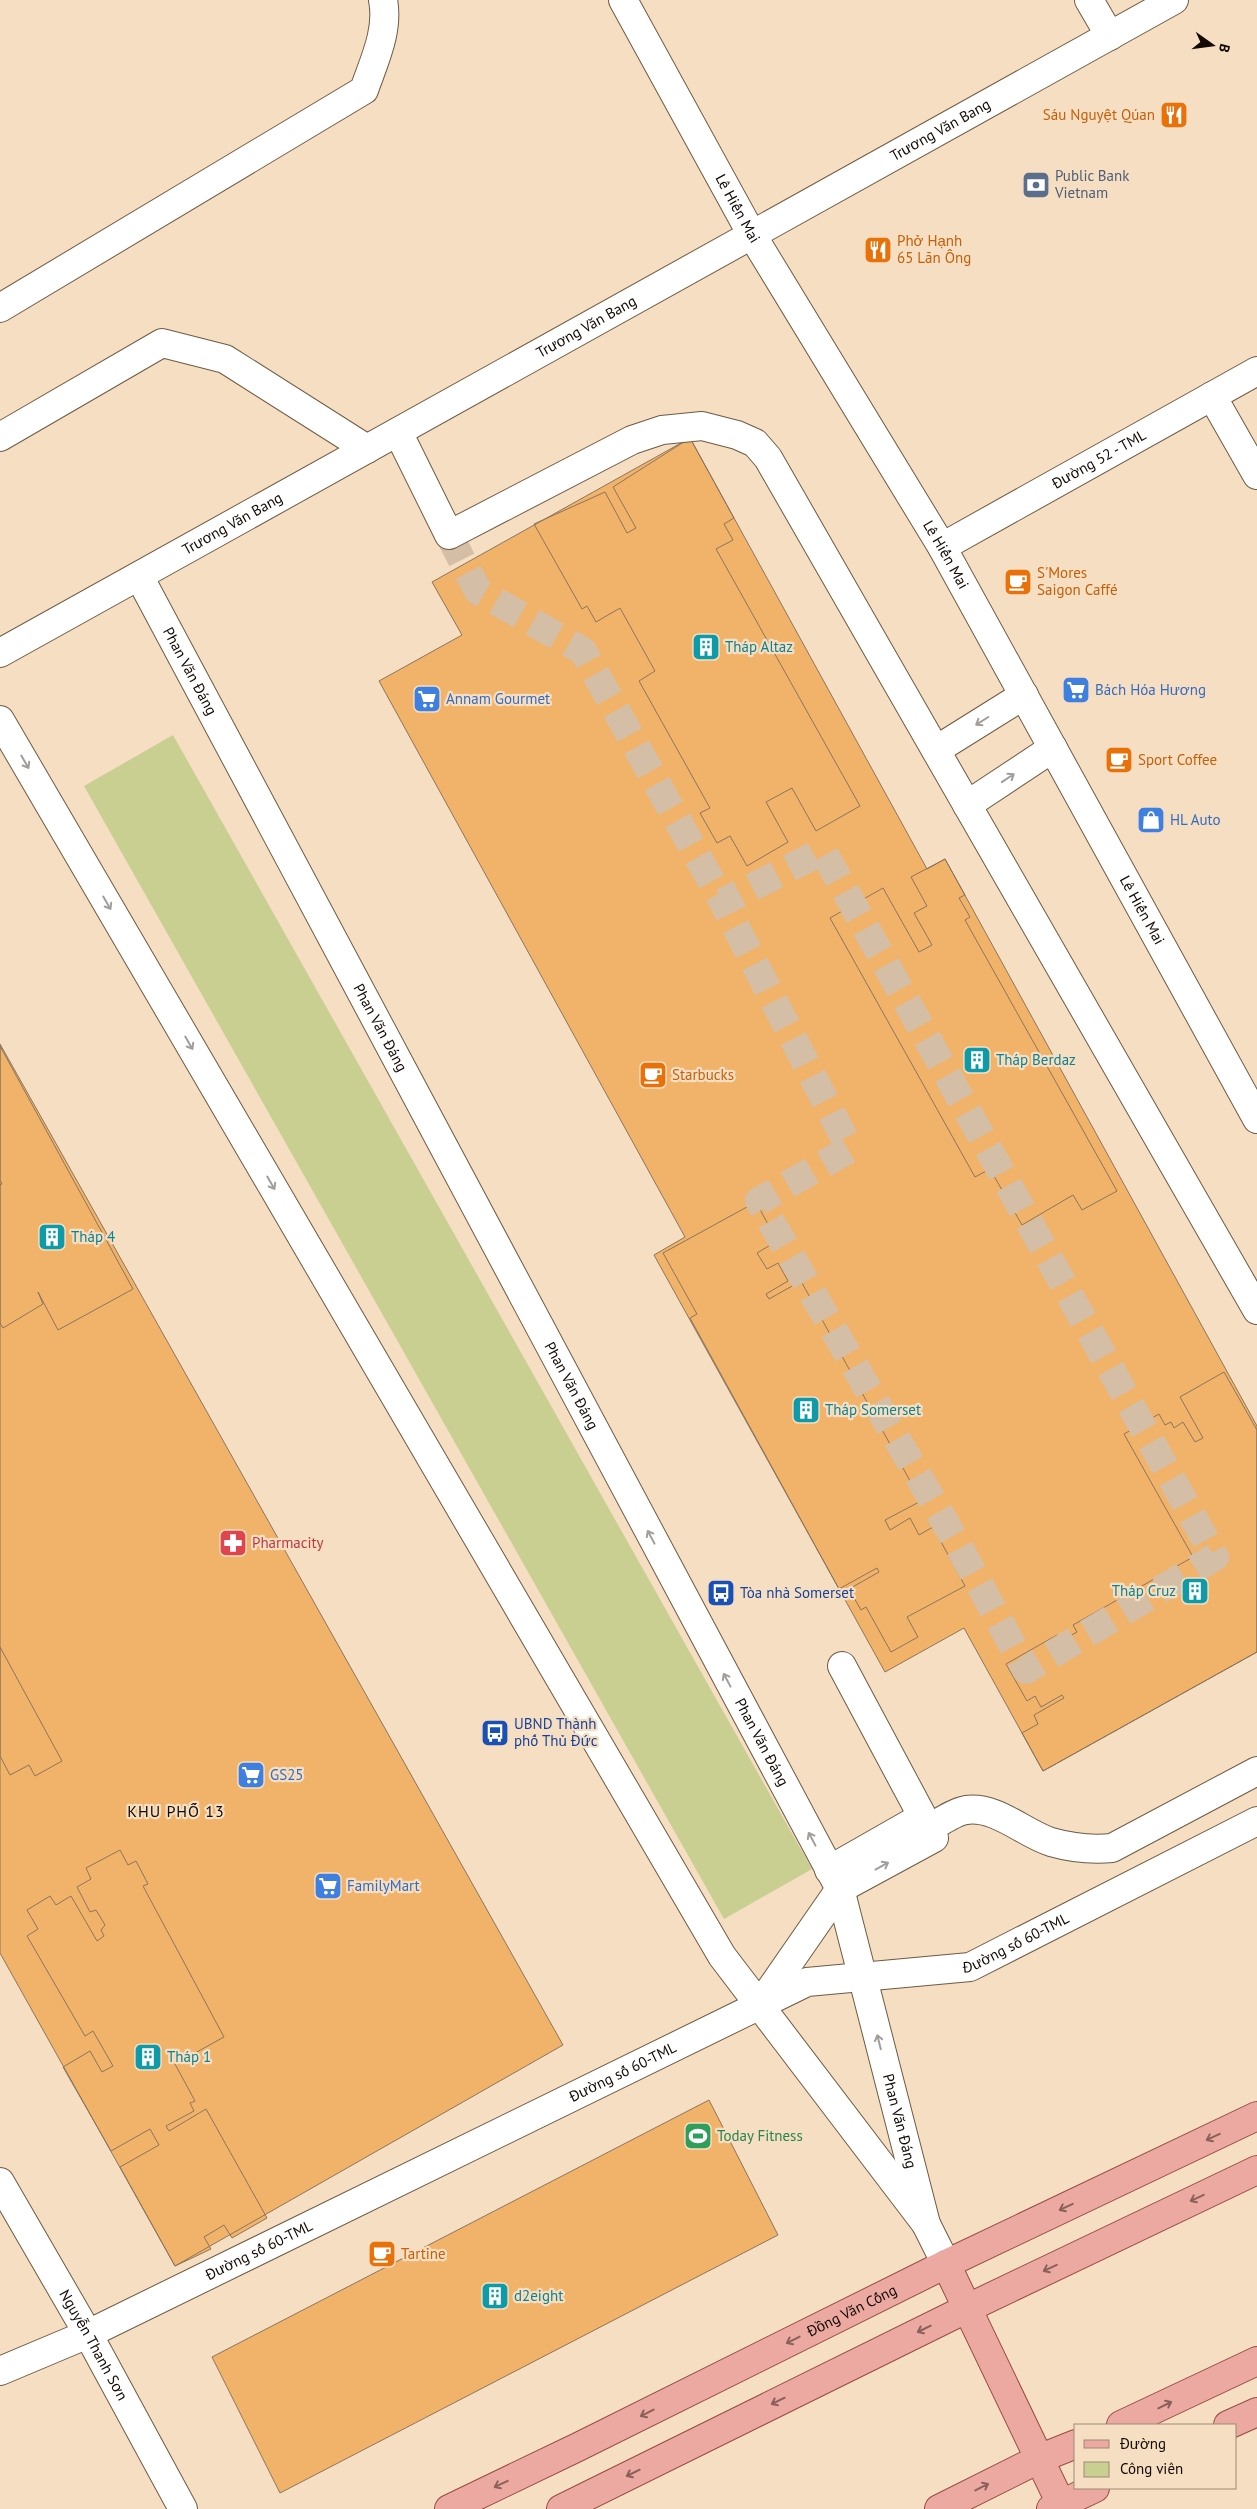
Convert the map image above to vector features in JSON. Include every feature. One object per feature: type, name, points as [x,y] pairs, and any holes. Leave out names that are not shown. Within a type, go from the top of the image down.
[{"type":"main road","name":"Đồng Văn Cống","points":[[448,2509],[578,2447],[946,2264],[1257,2116]]},
{"type":"main road","points":[[561,2509],[968,2308],[1257,2170]]},
{"type":"main road","points":[[946,2264],[1040,2458],[1060,2507],[1093,2489]]},
{"type":"main road","points":[[1123,2424],[1257,2361]]},
{"type":"main road","points":[[1230,2424],[1257,2412]]},
{"type":"main road","points":[[939,2509],[1040,2458],[1074,2445]]},
{"type":"street","points":[[0,308],[364,90],[382,39],[385,11],[383,0]]},
{"type":"street","name":"Lê Hiến Mai","points":[[623,0],[752,234],[942,547],[1257,1119]]},
{"type":"street","points":[[1089,0],[1110,36]]},
{"type":"street","name":"Trương Văn Bang","points":[[0,653],[1174,0]]},
{"type":"street","points":[[0,436],[162,343],[225,359],[367,449]]},
{"type":"street","name":"Đường 52 - TML","points":[[942,547],[1257,371]]},
{"type":"street","points":[[1212,396],[1257,475]]},
{"type":"street","points":[[398,432],[449,535],[632,440],[662,430],[702,426],[755,442],[768,458],[1257,1310]]},
{"type":"street","name":"Phan Văn Đáng","points":[[139,576],[834,1880],[863,1977],[926,2224]]},
{"type":"street","points":[[936,750],[1024,695]]},
{"type":"street","name":"Phan Văn Đáng","points":[[0,720],[722,1956],[926,2224],[946,2264]]},
{"type":"street","points":[[967,805],[1053,748]]},
{"type":"street","points":[[842,1666],[928,1828]]},
{"type":"street","points":[[760,2005],[834,1880],[964,1810],[978,1810],[993,1814],[1051,1842],[1087,1850],[1112,1848],[1257,1771]]},
{"type":"street","name":"Đường số 60-TML","points":[[0,2371],[88,2334],[807,1982],[970,1967],[1257,1821]]},
{"type":"street","name":"Nguyễn Thanh Sơn","points":[[0,2182],[88,2334],[183,2509]]},
{"type":"green space","points":[[173,735],[812,1869],[724,1919],[84,786]]},
{"type":"building","name":"Tháp Altaz","points":[[690,438],[734,518],[724,524],[733,540],[716,549],[860,806],[816,831],[792,788],[766,802],[788,842],[747,866],[730,836],[717,843],[700,813],[710,808],[639,681],[655,671],[620,608],[596,622],[587,606],[582,609],[534,524],[605,492],[627,533],[636,528],[613,487]]},
{"type":"building","points":[[690,438],[927,869],[945,859],[1257,1426],[1257,1652],[1043,1771],[964,1628],[885,1672],[654,1255],[685,1237],[379,681],[462,635],[432,582]]},
{"type":"building","name":"Tháp Berdaz","points":[[945,859],[965,895],[959,898],[970,917],[965,920],[1117,1191],[1082,1210],[1073,1195],[1022,1225],[990,1169],[975,1177],[830,918],[883,888],[919,952],[932,945],[914,913],[927,906],[911,877]]},
{"type":"building","points":[[0,1044],[563,2045],[175,2266],[0,1953]]},
{"type":"building","name":"Tháp 4","points":[[0,1046],[133,1289],[58,1330],[38,1292],[43,1304],[3,1328],[0,1323],[0,1185],[2,1184],[0,1180]]},
{"type":"building","name":"Tháp Somerset","points":[[756,1202],[777,1241],[757,1253],[767,1269],[778,1263],[788,1281],[766,1294],[769,1299],[801,1281],[921,1501],[885,1520],[890,1530],[910,1518],[919,1535],[933,1527],[965,1586],[907,1617],[918,1637],[891,1652],[866,1607],[861,1610],[849,1589],[879,1572],[877,1568],[839,1589],[690,1318],[697,1314],[663,1253]]},
{"type":"building","name":"Tháp Cruz","points":[[1224,1372],[1257,1430],[1257,1652],[1043,1771],[1022,1733],[1038,1724],[1034,1715],[1064,1698],[1062,1695],[1041,1707],[1035,1696],[1027,1701],[1006,1664],[1057,1635],[1061,1641],[1077,1632],[1073,1625],[1193,1557],[1124,1434],[1159,1414],[1165,1425],[1171,1422],[1174,1428],[1183,1422],[1195,1442],[1203,1438],[1180,1397]]},
{"type":"building","points":[[0,1647],[62,1761],[35,1776],[29,1765],[10,1775],[0,1756]]},
{"type":"building","name":"Tháp 1","points":[[120,1850],[128,1865],[136,1861],[148,1884],[143,1886],[224,2037],[175,2064],[195,2101],[190,2103],[194,2111],[166,2126],[169,2131],[206,2109],[267,2218],[232,2238],[224,2225],[204,2237],[211,2249],[175,2266],[120,2167],[159,2145],[150,2129],[111,2151],[63,2067],[90,2051],[102,2072],[113,2066],[93,2031],[85,2036],[27,1936],[38,1929],[27,1910],[50,1896],[56,1905],[71,1896],[97,1941],[104,1936],[101,1930],[105,1925],[96,1910],[90,1912],[77,1887],[91,1879],[86,1868]]},
{"type":"building","name":"d2eight","points":[[709,2100],[778,2235],[280,2493],[212,2357]]},
{"type":"tunnel","points":[[449,535],[478,591],[583,651],[723,902],[823,851],[1215,1557],[1026,1670],[953,1536],[759,1201],[850,1149],[723,902]]},
{"type":"place","name":"Sáu Nguyệt Qúan","points":[[1174,115]]},
{"type":"place","name":"Public Bank Vietnam","points":[[1036,185]]},
{"type":"place","name":"Phở Hạnh 65 Lãn Ông","points":[[878,250]]},
{"type":"place","name":"S'Mores Saigon Caffé","points":[[1018,582]]},
{"type":"place","name":"Tháp Altaz","points":[[706,647]]},
{"type":"place","name":"Bách Hóa Hương","points":[[1076,690]]},
{"type":"place","name":"Annam Gourmet","points":[[427,699]]},
{"type":"place","name":"Sport Coffee","points":[[1119,760]]},
{"type":"place","name":"HL Auto","points":[[1151,820]]},
{"type":"place","name":"Tháp Berdaz","points":[[977,1060]]},
{"type":"place","name":"Starbucks","points":[[653,1075]]},
{"type":"place","name":"Tháp 4","points":[[52,1237]]},
{"type":"place","name":"Tháp Somerset","points":[[806,1410]]},
{"type":"place","name":"Pharmacity","points":[[233,1543]]},
{"type":"place","name":"Tháp Cruz","points":[[1195,1591]]},
{"type":"place","name":"Tòa nhà Somerset","points":[[721,1593]]},
{"type":"place","name":"UBND Thành phố Thủ Đức","points":[[495,1733]]},
{"type":"place","name":"GS25","points":[[251,1775]]},
{"type":"place","name":"FamilyMart","points":[[328,1886]]},
{"type":"place","name":"Tháp 1","points":[[148,2057]]},
{"type":"place","name":"Today Fitness","points":[[698,2136]]},
{"type":"place","name":"Tartine","points":[[382,2254]]},
{"type":"place","name":"d2eight","points":[[495,2296]]},
{"type":"district","name":"KHU PHỐ 13","points":[[176,1811]]}]
